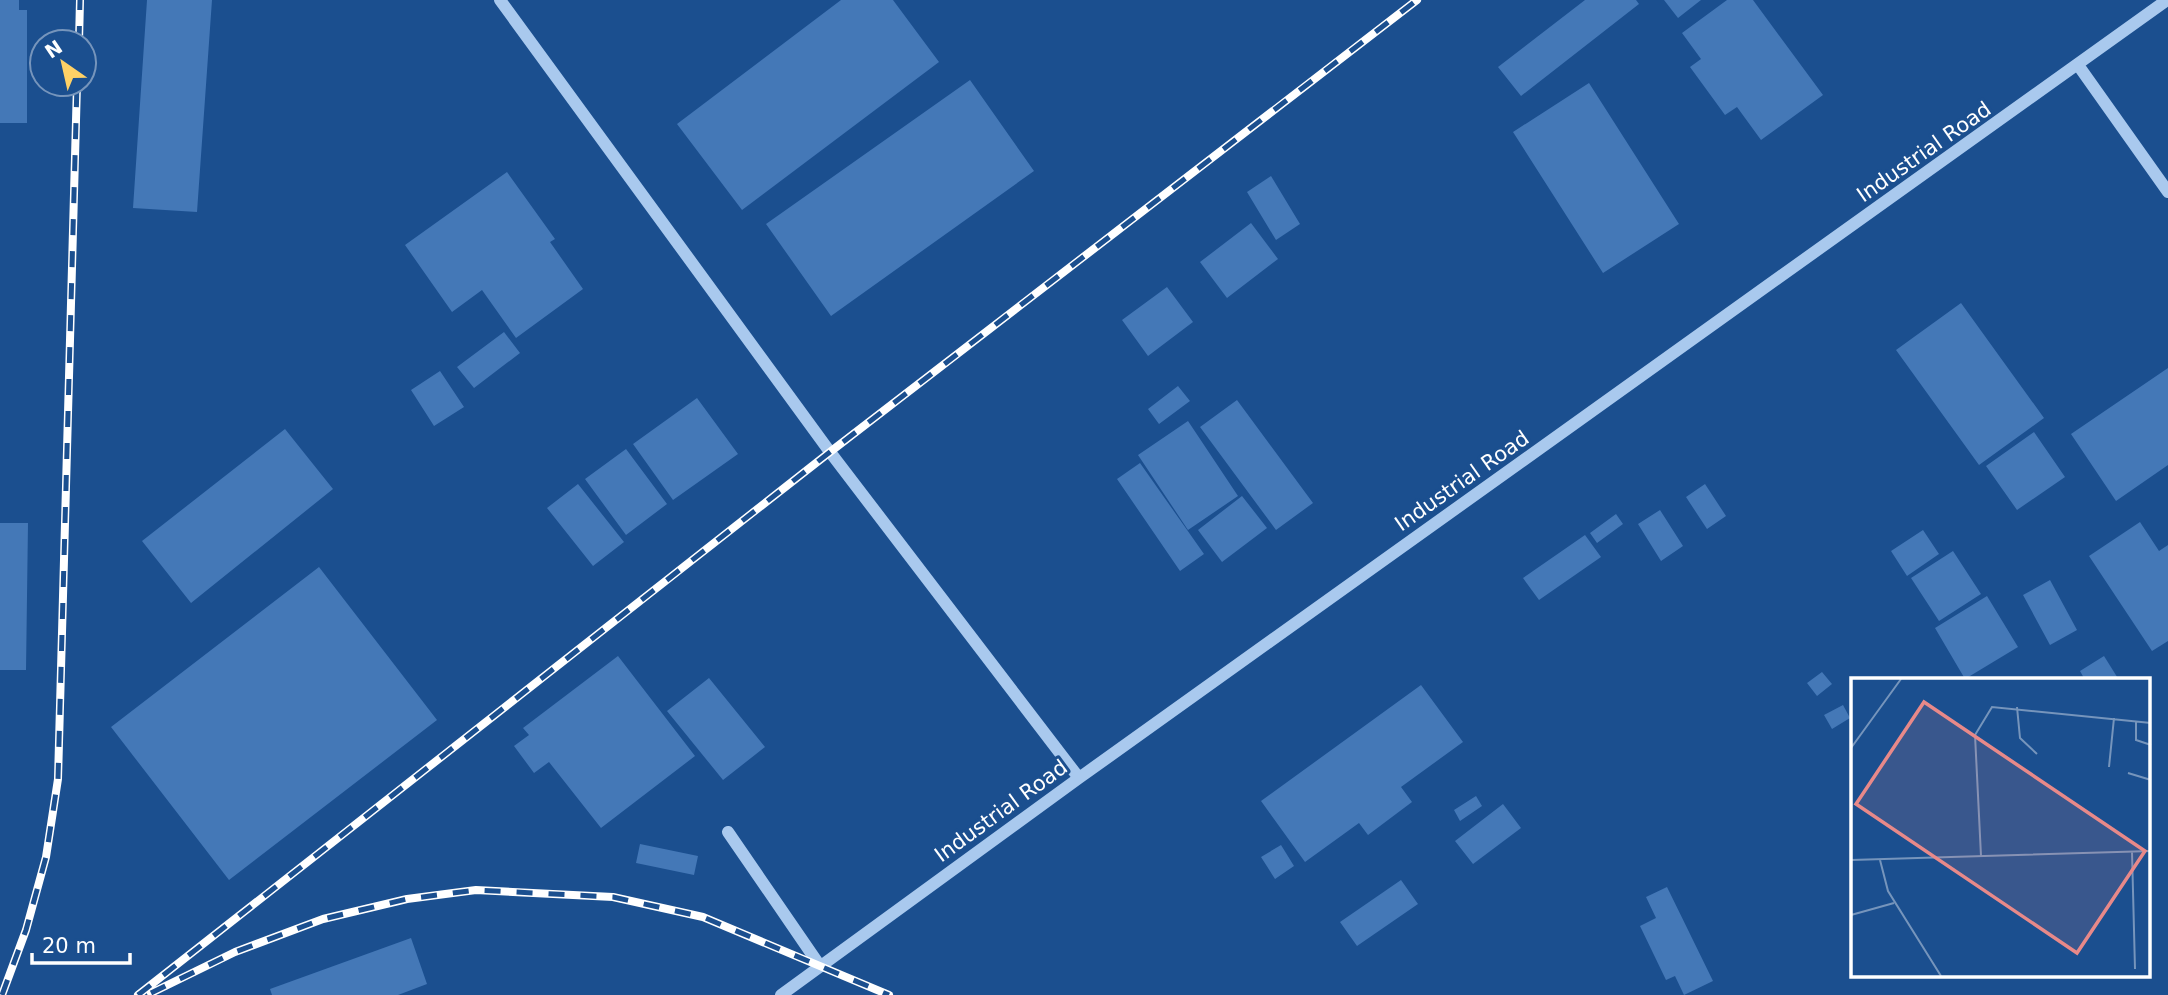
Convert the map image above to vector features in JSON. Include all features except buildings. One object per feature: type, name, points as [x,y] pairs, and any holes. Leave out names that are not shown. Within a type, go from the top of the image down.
[{"type":"street","points":[[500,0],[830,452],[1079,778]]},
{"type":"street","name":"Industrial Road","points":[[781,995],[1079,778],[2167,0]]},
{"type":"street","points":[[2078,65],[2168,192]]},
{"type":"street","points":[[728,832],[820,966]]},
{"type":"railway","points":[[79,28],[80,0]]},
{"type":"railway","points":[[138,995],[830,452],[1417,0]]},
{"type":"railway","points":[[2,995],[26,930],[46,857],[58,779],[77,98]]},
{"type":"railway","points":[[151,993],[235,952],[323,919],[407,899],[476,890],[613,897],[703,917],[889,995]]}]
